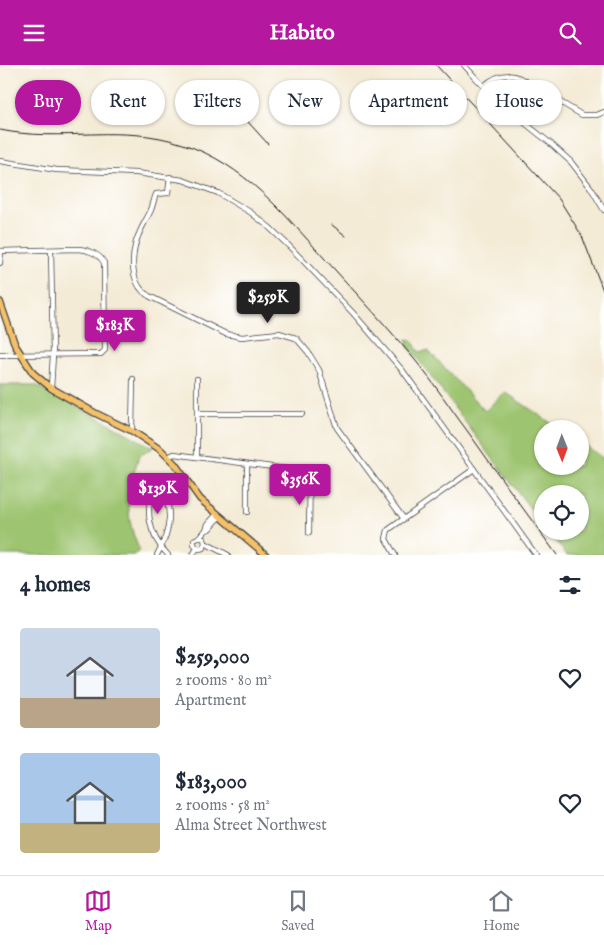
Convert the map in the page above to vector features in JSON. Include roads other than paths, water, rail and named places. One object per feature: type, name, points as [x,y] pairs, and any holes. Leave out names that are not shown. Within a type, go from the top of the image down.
[{"type":"main road","points":[[0,302],[11,337],[20,355],[33,373],[51,388],[153,443],[168,457],[200,499],[266,555]]},
{"type":"street","points":[[464,65],[478,80]]},
{"type":"street","points":[[492,80],[496,77],[510,75],[523,80]]},
{"type":"street","points":[[562,103],[582,115],[597,115],[604,112]]},
{"type":"street","points":[[527,125],[571,162],[591,188],[604,210]]},
{"type":"street","points":[[0,161],[66,171],[137,173],[170,177],[202,186],[235,201],[269,227],[353,313],[404,371],[536,555]]},
{"type":"street","points":[[170,177],[168,193],[156,194],[135,244],[134,272],[137,285],[142,292],[149,296],[226,334],[242,337],[279,333],[296,338],[308,352],[319,370],[337,428],[404,519]]},
{"type":"street","points":[[51,249],[53,355],[51,388]]},
{"type":"street","points":[[0,263],[0,251],[77,249],[88,251],[102,258],[104,263],[105,351],[101,354],[0,355]]},
{"type":"street","points":[[132,431],[133,379]]},
{"type":"street","points":[[197,379],[197,457]]},
{"type":"street","points":[[198,414],[302,414]]},
{"type":"street","points":[[168,457],[174,454],[310,472],[309,533]]},
{"type":"street","points":[[247,463],[247,511]]},
{"type":"street","points":[[395,555],[387,542],[387,533],[474,469]]},
{"type":"street","points":[[157,555],[161,547],[169,523],[165,493],[157,482],[151,496],[150,527],[161,547],[168,555]]},
{"type":"street","points":[[197,548],[194,545],[194,541],[206,530],[208,524],[218,516]]},
{"type":"street","points":[[200,537],[204,539],[205,543],[228,555]]},
{"type":"street","points":[[197,548],[203,548],[205,543]]},
{"type":"street","points":[[193,555],[197,548]]},
{"type":"railway","points":[[436,65],[559,199],[582,236],[604,293]]},
{"type":"railway","points":[[251,125],[268,144]]},
{"type":"railway","points":[[0,130],[46,135],[114,134],[160,138],[183,144],[205,153],[244,177],[294,224],[415,360],[557,555]]},
{"type":"railway","points":[[332,225],[346,236]]}]
